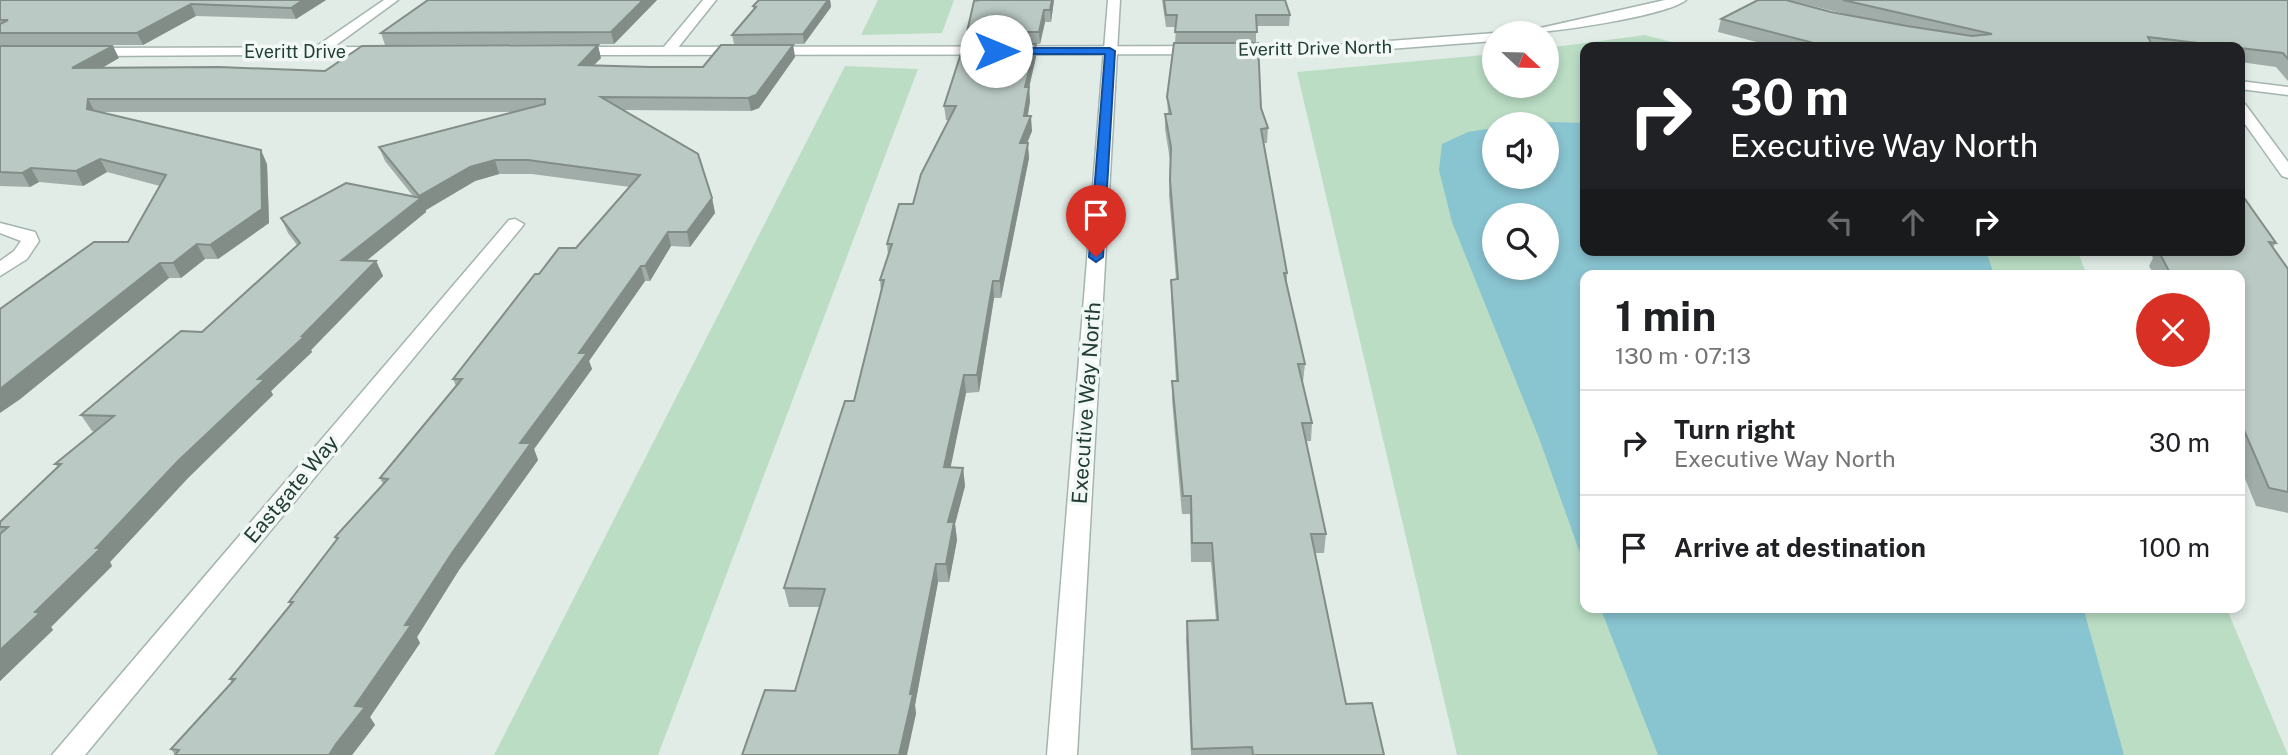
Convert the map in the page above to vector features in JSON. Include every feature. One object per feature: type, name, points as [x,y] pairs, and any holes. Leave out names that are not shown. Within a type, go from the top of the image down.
[{"type":"street","points":[[319,51],[392,0]]},
{"type":"street","points":[[556,51],[668,51],[710,0]]},
{"type":"street","name":"Executive Way North","points":[[1062,755],[1114,0]]},
{"type":"street","points":[[1559,27],[1606,19],[1681,0]]},
{"type":"street","name":"Everitt Drive North","points":[[668,51],[1335,49],[1482,38]]},
{"type":"street","name":"Everitt Drive","points":[[69,52],[403,51]]},
{"type":"street","points":[[2245,86],[2288,92]]},
{"type":"street","points":[[2245,114],[2288,173]]},
{"type":"street","name":"Eastgate Way","points":[[67,755],[515,224]]},
{"type":"street","points":[[0,228],[22,232],[29,236],[30,241],[21,255],[0,270]]},
{"type":"green space","points":[[878,0],[954,0],[942,33],[861,35]]},
{"type":"green space","points":[[1645,35],[1672,42],[1592,42]]},
{"type":"green space","points":[[1580,44],[1580,256],[2079,256],[2085,270],[1580,270],[1580,613],[2229,613],[2288,755],[1457,755],[1297,72],[1482,55],[1482,98],[1559,98],[1559,46]]},
{"type":"green space","points":[[845,66],[918,69],[658,755],[494,755]]},
{"type":"water","points":[[1559,122],[1580,123],[1580,256],[1988,256],[1992,270],[1580,270],[1580,553],[1539,438],[1452,222],[1439,170],[1442,144],[1468,132],[1482,130],[1482,189],[1559,189]]},
{"type":"water","points":[[1602,613],[2085,613],[2124,755],[1658,755]]},
{"type":"building","points":[[0,0],[303,0],[291,8],[191,4],[137,33],[0,33],[0,24],[8,20],[0,20]]},
{"type":"building","points":[[428,0],[643,0],[611,32],[381,33]]},
{"type":"building","points":[[759,0],[828,0],[803,34],[732,35]]},
{"type":"building","points":[[1052,0],[1050,10],[1044,10],[1039,32],[967,32],[974,1]]},
{"type":"building","points":[[1164,0],[1285,0],[1290,15],[1256,15],[1257,32],[1175,32],[1177,15],[1166,15]]},
{"type":"building","points":[[1758,0],[1786,0],[1831,12],[1972,36],[1992,34],[1843,0],[2288,0],[2288,59],[2283,53],[2245,49],[2245,42],[2190,42],[2148,37],[2150,42],[1810,42],[1721,19]]},
{"type":"building","points":[[1174,43],[1258,43],[1261,108],[1268,128],[1261,129],[1287,273],[1284,273],[1305,364],[1298,364],[1312,423],[1302,423],[1326,534],[1311,534],[1346,704],[1372,703],[1384,755],[1253,755],[1252,747],[1192,749],[1187,621],[1218,620],[1212,543],[1192,543],[1191,496],[1183,496],[1172,381],[1178,381],[1171,280],[1178,279],[1170,180],[1171,147],[1165,114],[1171,114],[1167,97]]},
{"type":"building","points":[[964,44],[1036,44],[1025,87],[1029,87],[1024,116],[1031,116],[1020,143],[1028,143],[1000,281],[993,281],[977,375],[964,375],[944,467],[963,468],[948,522],[954,522],[946,564],[936,564],[910,694],[913,694],[899,755],[742,755],[765,690],[795,691],[825,589],[784,588],[845,401],[854,401],[884,280],[880,280],[892,244],[887,244],[899,204],[913,204],[921,174],[956,106],[944,106]]},
{"type":"building","points":[[598,45],[579,65],[703,67],[721,45],[793,45],[756,95],[748,98],[601,97],[698,154],[712,198],[687,232],[668,232],[579,353],[587,353],[520,443],[531,443],[452,553],[405,625],[411,625],[355,706],[365,707],[329,755],[175,755],[179,750],[171,749],[235,679],[230,679],[293,602],[289,602],[338,538],[335,537],[388,479],[380,478],[462,379],[453,379],[535,274],[539,274],[559,248],[576,248],[640,175],[528,160],[495,160],[470,167],[419,196],[379,147],[545,104],[545,99],[88,99],[87,109],[261,150],[262,209],[210,245],[197,244],[173,263],[160,263],[0,389],[0,309],[94,242],[128,242],[166,175],[100,159],[76,171],[31,168],[22,173],[0,172],[0,46],[113,46],[72,68],[219,67],[325,71],[362,46]]},
{"type":"building","points":[[346,183],[421,198],[342,260],[376,261],[302,336],[305,336],[258,379],[265,379],[178,461],[96,548],[101,548],[35,612],[40,613],[0,650],[0,534],[8,527],[0,527],[0,522],[61,464],[55,464],[114,416],[81,415],[181,331],[202,332],[300,243],[281,218]]},
{"type":"building","points":[[2245,199],[2276,243],[2269,242],[2288,269],[2288,492],[2269,488],[2245,433],[2245,270],[2168,270],[2161,256],[2245,256]]},
{"type":"route","points":[[996,51],[1110,51],[1096,257]]}]
